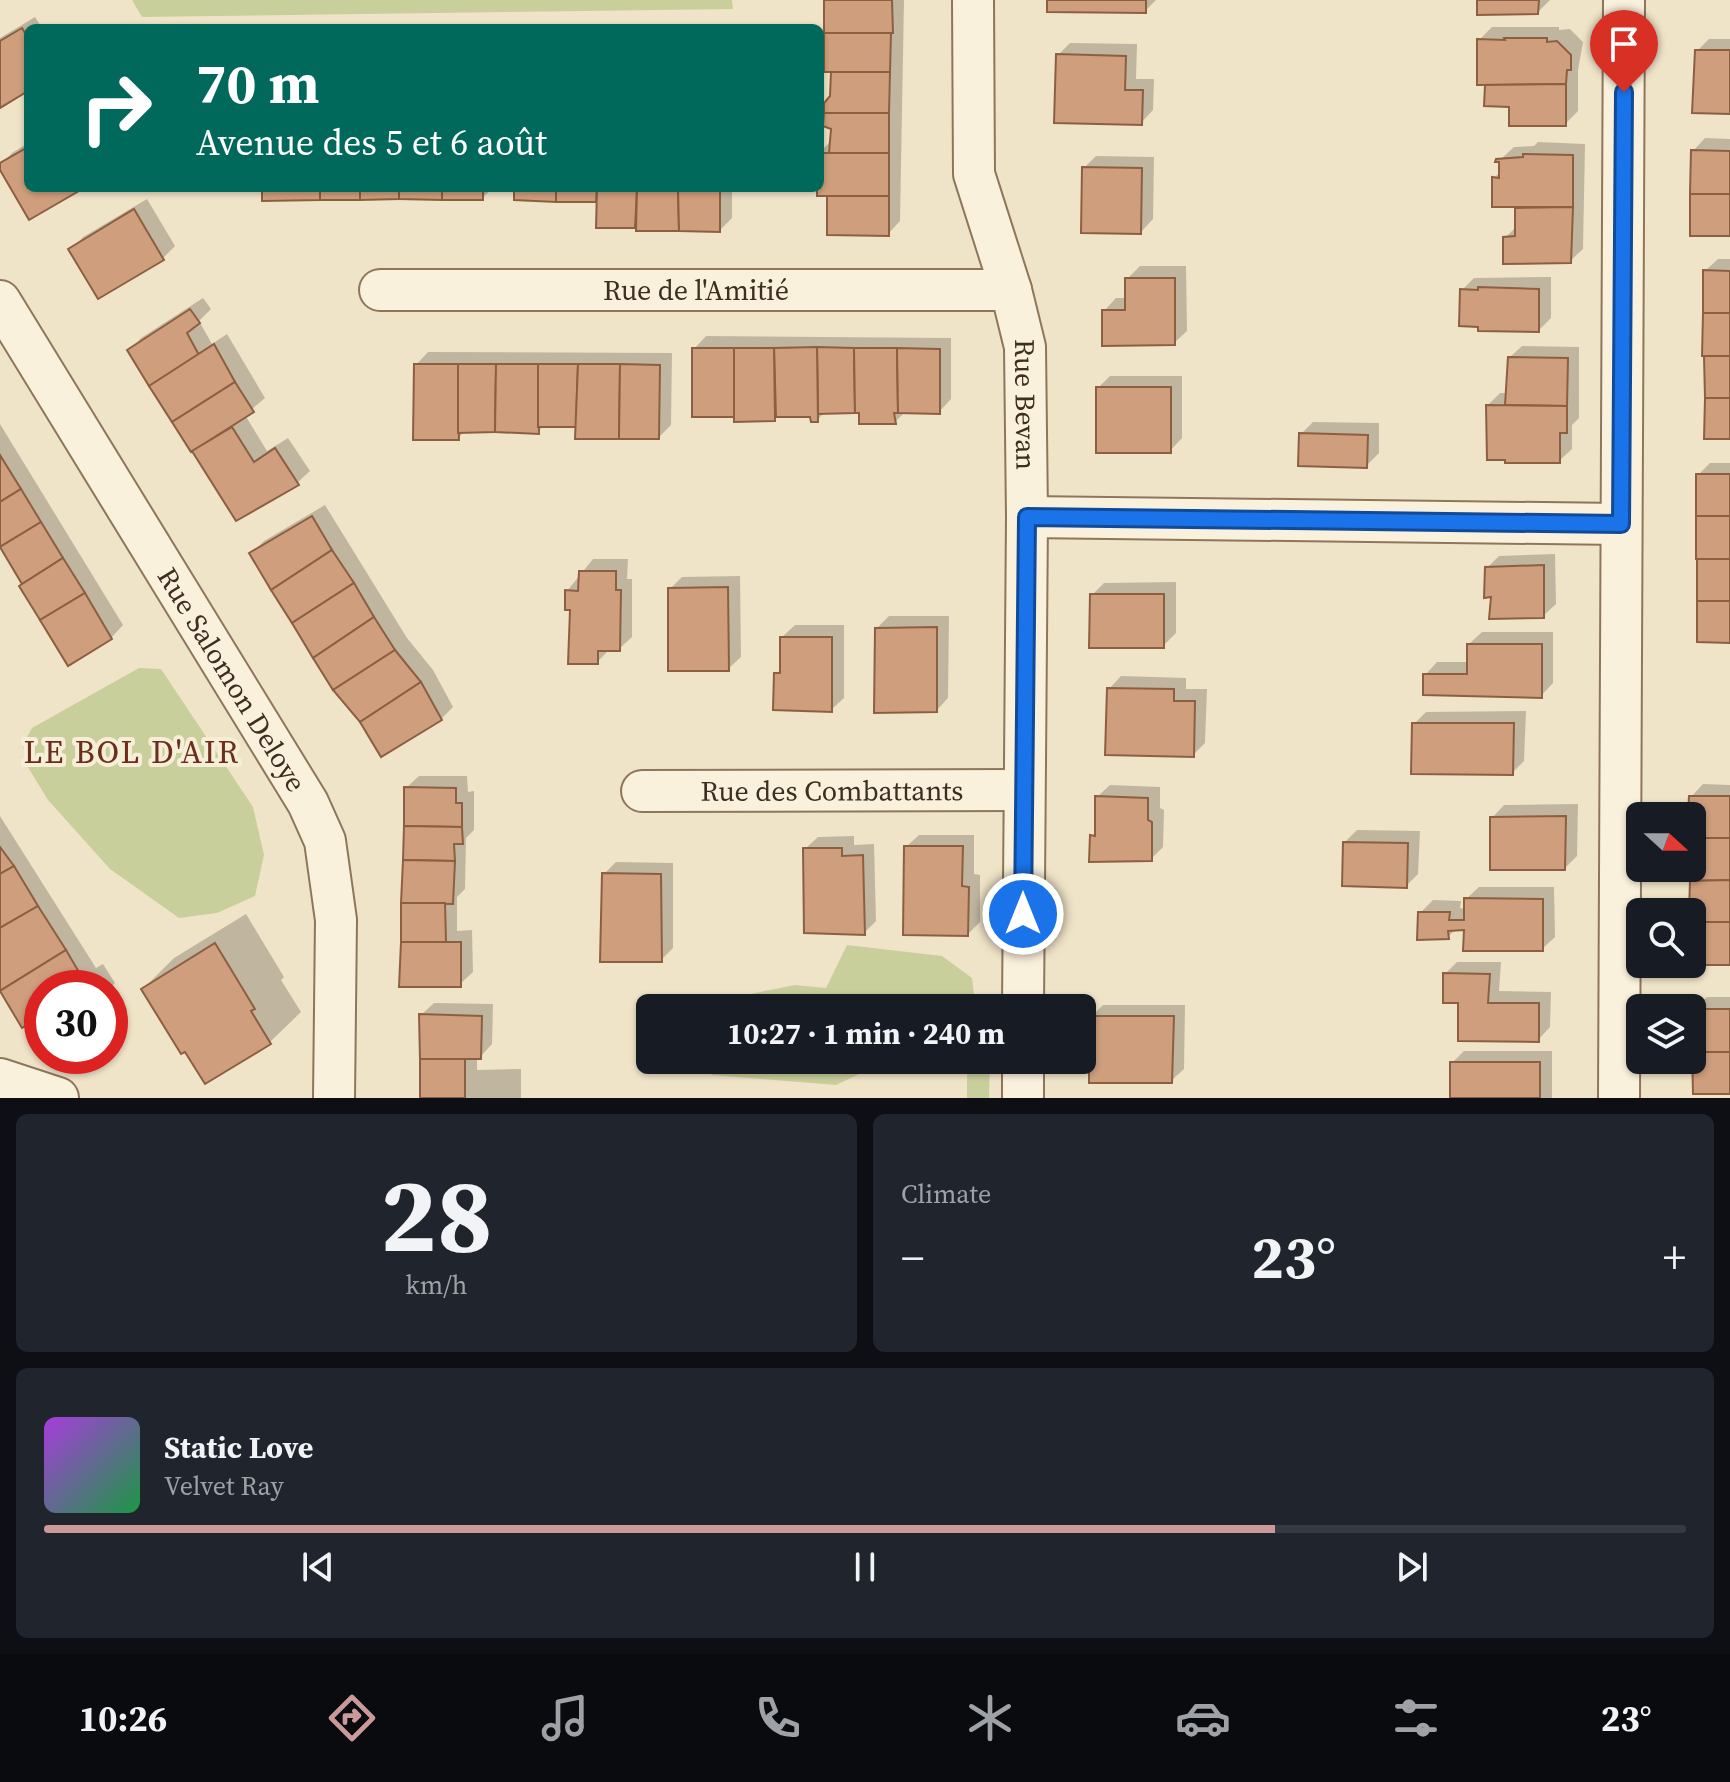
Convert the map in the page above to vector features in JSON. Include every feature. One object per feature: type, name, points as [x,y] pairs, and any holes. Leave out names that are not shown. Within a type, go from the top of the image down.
[{"type":"street","name":"Rue Bevan","points":[[973,0],[974,174],[1011,290],[1025,347],[1027,517],[1023,994]]},
{"type":"street","points":[[1619,1098],[1624,0]]},
{"type":"street","name":"Rue de l'Amitié","points":[[380,290],[1011,290]]},
{"type":"street","name":"Rue Salomon Deloye","points":[[0,301],[300,790],[325,841],[336,920],[334,1098]]},
{"type":"street","points":[[1027,517],[1621,524]]},
{"type":"street","name":"Rue des Combattants","points":[[642,791],[1023,790]]},
{"type":"street","points":[[1023,1074],[1023,1098]]},
{"type":"street","points":[[0,1079],[58,1098]]},
{"type":"green space","points":[[132,0],[732,0],[733,9],[142,17]]},
{"type":"green space","points":[[139,668],[161,669],[253,807],[264,855],[255,896],[217,913],[179,918],[110,869],[48,800],[26,764],[23,744],[32,728]]},
{"type":"green space","points":[[847,945],[942,956],[972,978],[974,994],[750,994],[795,985],[826,988]]},
{"type":"green space","points":[[711,1074],[859,1074],[836,1085]]},
{"type":"green space","points":[[967,1074],[990,1074],[989,1098],[967,1098]]},
{"type":"building","points":[[824,0],[892,0],[893,33],[824,33]]},
{"type":"building","points":[[1047,0],[1146,0],[1146,13],[1047,12]]},
{"type":"building","points":[[1477,0],[1539,0],[1538,14],[1477,15]]},
{"type":"building","points":[[22,28],[24,31],[24,93],[0,108],[0,41]]},
{"type":"building","points":[[824,33],[891,33],[890,72],[824,72]]},
{"type":"building","points":[[1547,38],[1547,42],[1557,41],[1571,55],[1571,70],[1567,70],[1566,84],[1477,85],[1477,39]]},
{"type":"building","points":[[1695,50],[1730,50],[1730,114],[1692,113]]},
{"type":"building","points":[[1056,54],[1126,56],[1125,90],[1143,90],[1142,125],[1054,123]]},
{"type":"building","points":[[831,72],[890,72],[889,113],[824,113],[824,103],[830,96]]},
{"type":"building","points":[[1566,84],[1566,126],[1509,126],[1509,107],[1484,106],[1485,85]]},
{"type":"building","points":[[824,113],[889,113],[889,153],[829,153],[831,129],[824,126]]},
{"type":"building","points":[[24,149],[24,192],[77,192],[29,220],[0,170],[0,163]]},
{"type":"building","points":[[1691,150],[1730,151],[1730,194],[1690,194]]},
{"type":"building","points":[[824,153],[889,153],[889,196],[817,196],[817,192],[824,192]]},
{"type":"building","points":[[1523,154],[1573,155],[1573,207],[1492,207],[1492,177],[1499,178],[1499,162],[1495,162],[1496,159],[1523,157]]},
{"type":"building","points":[[1082,167],[1142,168],[1141,234],[1081,233]]},
{"type":"building","points":[[262,192],[320,192],[320,200],[262,201]]},
{"type":"building","points":[[320,192],[360,192],[360,200],[320,200]]},
{"type":"building","points":[[360,192],[399,192],[399,199],[360,200]]},
{"type":"building","points":[[399,192],[442,192],[442,200],[399,199]]},
{"type":"building","points":[[442,192],[483,192],[483,200],[442,200]]},
{"type":"building","points":[[514,192],[556,192],[556,202],[514,200]]},
{"type":"building","points":[[556,192],[597,192],[596,202],[556,202]]},
{"type":"building","points":[[597,192],[637,192],[635,228],[596,228]]},
{"type":"building","points":[[637,192],[678,192],[679,231],[636,231]]},
{"type":"building","points":[[678,192],[720,192],[720,232],[679,231]]},
{"type":"building","points":[[1690,194],[1730,194],[1730,236],[1690,236]]},
{"type":"building","points":[[827,196],[889,196],[889,236],[827,235]]},
{"type":"building","points":[[1573,207],[1571,263],[1503,264],[1503,237],[1515,236],[1515,208]]},
{"type":"building","points":[[134,209],[164,260],[98,299],[68,249]]},
{"type":"building","points":[[1703,270],[1730,271],[1730,313],[1703,313]]},
{"type":"building","points":[[1125,278],[1175,278],[1175,345],[1102,346],[1102,310],[1125,310]]},
{"type":"building","points":[[1478,287],[1539,289],[1539,332],[1478,331],[1478,327],[1459,326],[1460,289],[1478,290]]},
{"type":"building","points":[[190,309],[200,323],[187,333],[199,355],[149,386],[127,350]]},
{"type":"building","points":[[1703,313],[1730,313],[1730,356],[1702,356]]},
{"type":"building","points":[[214,344],[235,382],[172,422],[149,386]]},
{"type":"building","points":[[817,347],[854,348],[855,413],[818,414]]},
{"type":"building","points":[[817,347],[818,422],[811,422],[810,417],[776,417],[774,348]]},
{"type":"building","points":[[692,348],[734,348],[734,417],[692,417]]},
{"type":"building","points":[[734,348],[774,348],[775,421],[734,422]]},
{"type":"building","points":[[854,348],[897,348],[896,424],[859,424],[859,413],[855,413]]},
{"type":"building","points":[[897,348],[940,349],[940,414],[898,413]]},
{"type":"building","points":[[1704,356],[1730,356],[1730,398],[1705,398]]},
{"type":"building","points":[[1508,357],[1568,358],[1567,406],[1505,405]]},
{"type":"building","points":[[414,364],[458,364],[459,440],[413,440]]},
{"type":"building","points":[[458,364],[496,364],[495,432],[458,433]]},
{"type":"building","points":[[496,364],[538,364],[539,434],[495,432]]},
{"type":"building","points":[[538,364],[578,364],[576,427],[538,427]]},
{"type":"building","points":[[578,364],[620,364],[619,439],[575,439]]},
{"type":"building","points":[[620,364],[660,365],[659,439],[619,439]]},
{"type":"building","points":[[235,382],[254,412],[191,452],[172,422]]},
{"type":"building","points":[[1096,387],[1171,387],[1171,453],[1096,453]]},
{"type":"building","points":[[1705,398],[1730,398],[1730,439],[1704,439]]},
{"type":"building","points":[[1486,405],[1567,406],[1567,433],[1560,433],[1560,463],[1487,460]]},
{"type":"building","points":[[232,427],[254,462],[275,448],[299,485],[236,521],[192,451]]},
{"type":"building","points":[[1299,433],[1368,435],[1367,468],[1298,466]]},
{"type":"building","points":[[0,455],[21,489],[0,502]]},
{"type":"building","points":[[1696,474],[1730,474],[1730,516],[1696,516]]},
{"type":"building","points":[[21,489],[41,522],[0,547],[0,502]]},
{"type":"building","points":[[312,516],[332,550],[271,590],[249,553]]},
{"type":"building","points":[[1696,516],[1730,516],[1730,559],[1696,559]]},
{"type":"building","points":[[41,522],[63,558],[22,584],[0,547]]},
{"type":"building","points":[[332,550],[354,583],[292,623],[271,590]]},
{"type":"building","points":[[63,558],[85,593],[40,620],[19,586]]},
{"type":"building","points":[[1697,559],[1730,559],[1730,601],[1697,601]]},
{"type":"building","points":[[1544,565],[1544,618],[1489,619],[1491,597],[1484,598],[1485,567]]},
{"type":"building","points":[[579,571],[616,571],[616,590],[621,590],[620,651],[598,651],[598,664],[568,664],[570,610],[565,610],[565,590],[578,591]]},
{"type":"building","points":[[354,583],[374,617],[313,658],[292,623]]},
{"type":"building","points":[[728,587],[729,671],[668,671],[668,588]]},
{"type":"building","points":[[85,593],[112,639],[68,666],[40,620]]},
{"type":"building","points":[[1090,594],[1164,594],[1164,648],[1089,648]]},
{"type":"building","points":[[1697,601],[1730,601],[1730,643],[1697,642]]},
{"type":"building","points":[[374,617],[395,650],[333,690],[313,658]]},
{"type":"building","points":[[937,627],[937,712],[874,713],[875,628]]},
{"type":"building","points":[[780,637],[832,637],[832,712],[773,710],[774,673],[780,673]]},
{"type":"building","points":[[1467,644],[1542,644],[1542,698],[1423,695],[1423,674],[1467,674]]},
{"type":"building","points":[[395,650],[421,682],[360,722],[333,690]]},
{"type":"building","points":[[421,682],[442,720],[381,757],[360,722]]},
{"type":"building","points":[[1107,688],[1174,689],[1174,701],[1195,701],[1194,757],[1105,755]]},
{"type":"building","points":[[1412,723],[1514,723],[1513,775],[1411,774]]},
{"type":"building","points":[[404,787],[456,788],[456,803],[462,803],[462,827],[404,826]]},
{"type":"building","points":[[1095,796],[1148,798],[1148,820],[1152,822],[1152,861],[1089,862],[1090,835],[1095,836]]},
{"type":"building","points":[[1689,796],[1730,796],[1730,838],[1706,838],[1706,802],[1689,802]]},
{"type":"building","points":[[1566,816],[1565,870],[1490,870],[1490,817]]},
{"type":"building","points":[[404,826],[462,827],[463,844],[454,844],[455,861],[403,860]]},
{"type":"building","points":[[1706,838],[1730,838],[1730,880],[1706,881]]},
{"type":"building","points":[[1343,842],[1408,843],[1407,888],[1342,886]]},
{"type":"building","points":[[904,846],[963,846],[962,886],[969,887],[968,936],[903,935]]},
{"type":"building","points":[[0,847],[14,866],[0,874]]},
{"type":"building","points":[[803,848],[842,848],[842,856],[863,855],[865,935],[804,933]]},
{"type":"building","points":[[403,860],[455,861],[453,904],[401,903]]},
{"type":"building","points":[[14,866],[38,906],[0,928],[0,874]]},
{"type":"building","points":[[602,873],[661,874],[662,962],[600,962]]},
{"type":"building","points":[[1730,880],[1730,922],[1706,922],[1706,898],[1689,898],[1690,882]]},
{"type":"building","points":[[1464,898],[1543,899],[1543,951],[1463,951],[1464,930],[1448,931],[1449,939],[1417,940],[1418,912],[1450,912],[1449,920],[1464,920]]},
{"type":"building","points":[[401,903],[445,903],[446,942],[401,942]]},
{"type":"building","points":[[38,906],[66,950],[34,970],[24,970],[24,976],[0,991],[0,928]]},
{"type":"building","points":[[1706,922],[1730,922],[1730,965],[1706,965]]},
{"type":"building","points":[[401,942],[461,942],[461,987],[399,987]]},
{"type":"building","points":[[215,943],[255,1009],[251,1011],[271,1044],[205,1084],[185,1052],[181,1054],[141,989]]},
{"type":"building","points":[[66,950],[78,970],[34,970]]},
{"type":"building","points":[[1443,973],[1490,974],[1488,1003],[1539,1003],[1539,1042],[1458,1041],[1458,1003],[1443,1003]]},
{"type":"building","points":[[24,976],[24,1027],[22,1028],[0,991]]},
{"type":"building","points":[[1706,1009],[1730,1009],[1730,1052],[1706,1052]]},
{"type":"building","points":[[419,1014],[482,1016],[481,1059],[420,1059]]},
{"type":"building","points":[[1096,1016],[1174,1016],[1172,1083],[1089,1083],[1089,1074],[1096,1074]]},
{"type":"building","points":[[1706,1052],[1730,1052],[1730,1094],[1693,1094],[1693,1074],[1706,1074]]},
{"type":"building","points":[[420,1059],[465,1059],[465,1098],[420,1098]]},
{"type":"building","points":[[1450,1062],[1540,1062],[1540,1098],[1450,1098]]},
{"type":"district","name":"LE BOL D'AIR","points":[[132,752]]},
{"type":"route","points":[[1023,914],[1027,517],[1621,524],[1624,92]]}]
